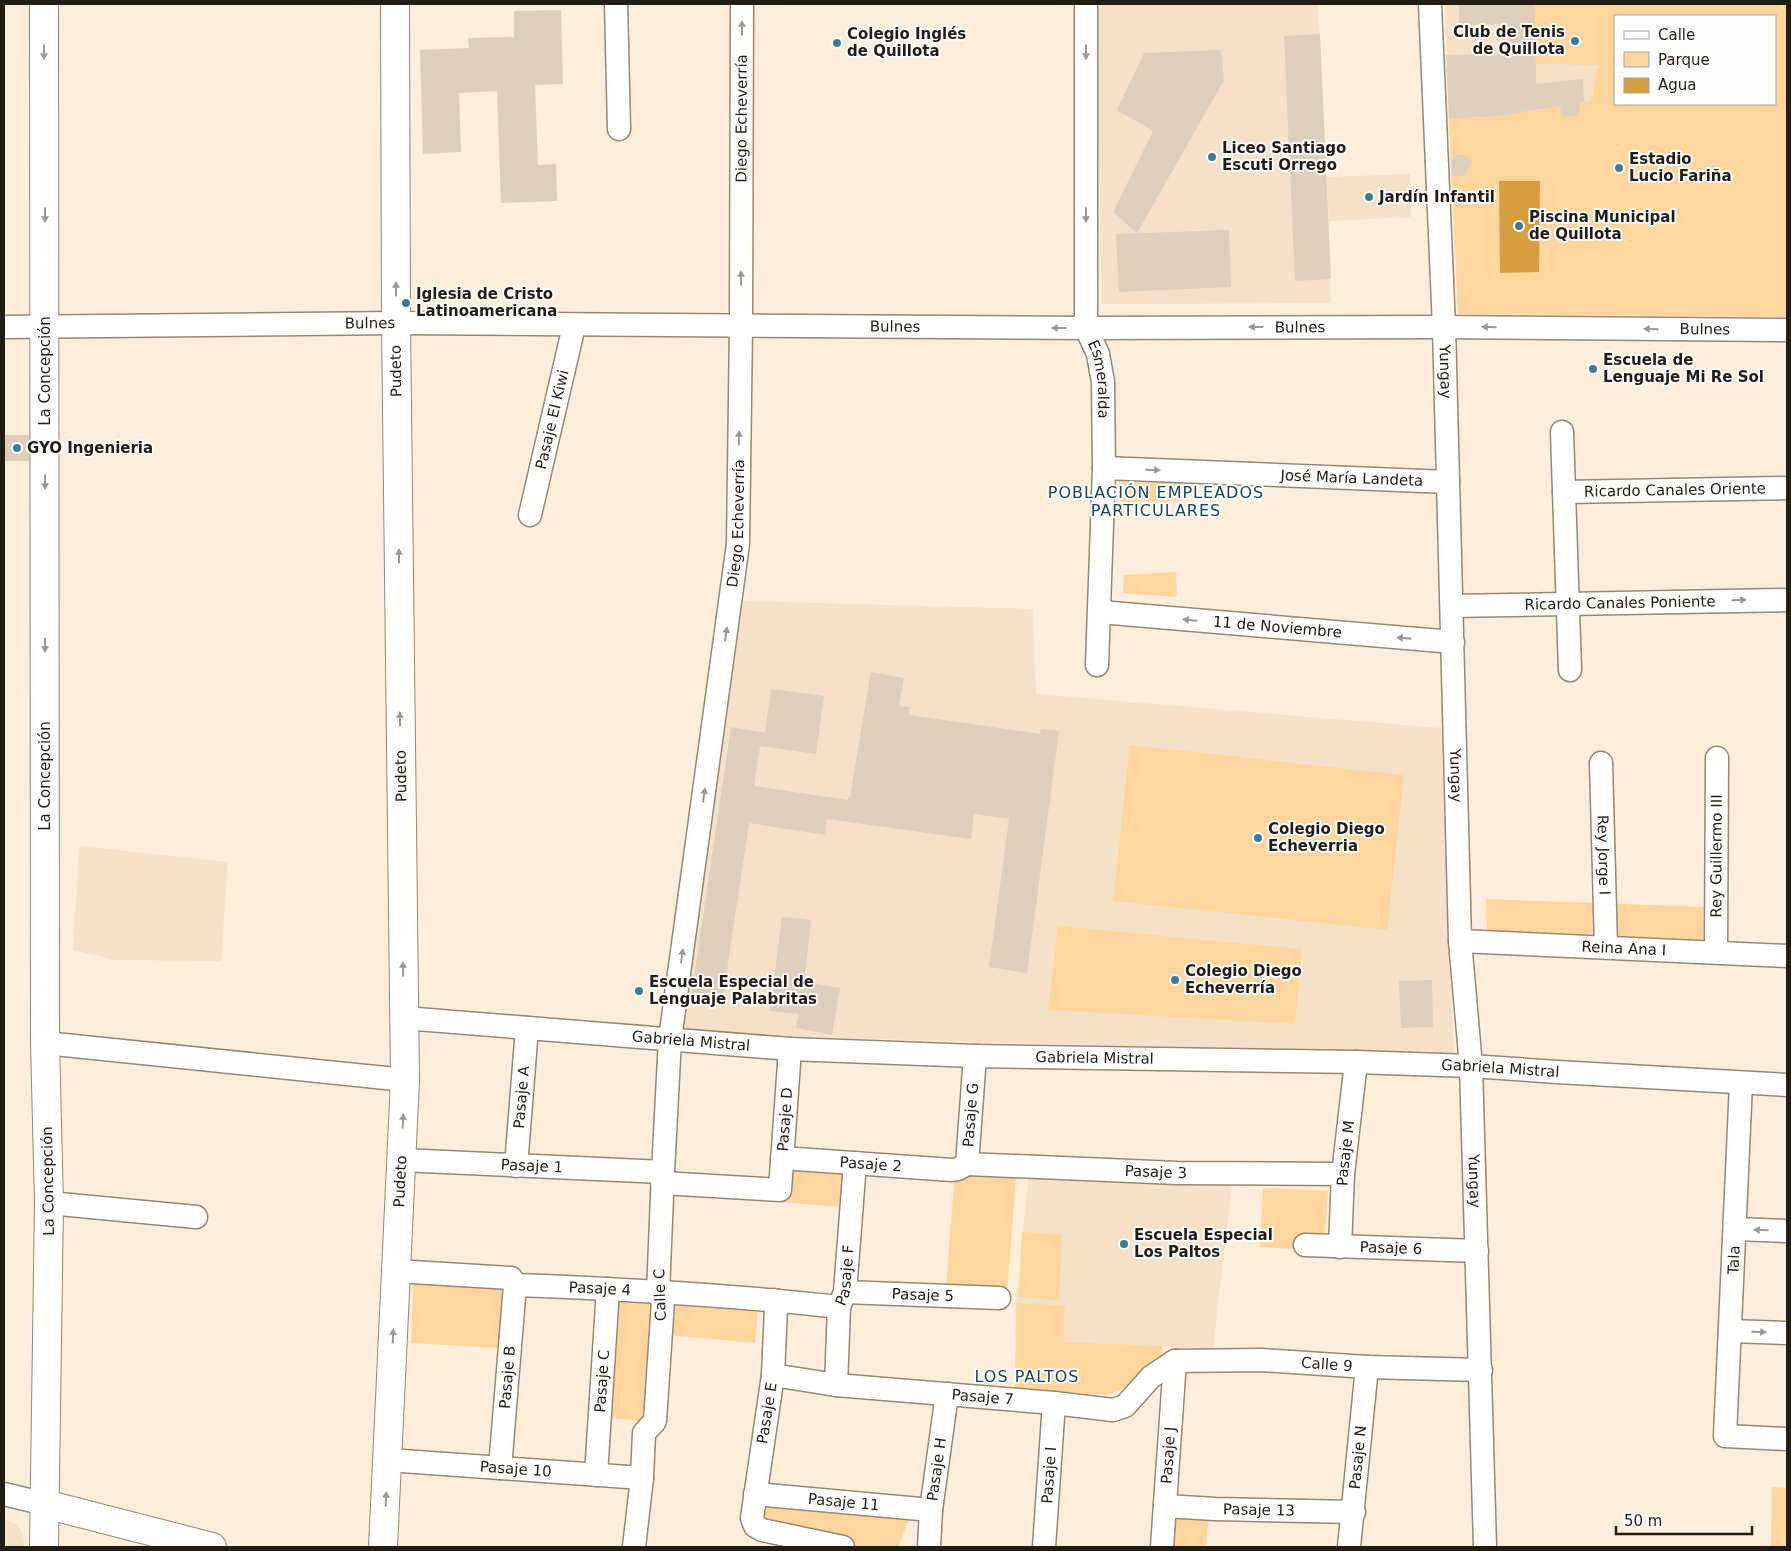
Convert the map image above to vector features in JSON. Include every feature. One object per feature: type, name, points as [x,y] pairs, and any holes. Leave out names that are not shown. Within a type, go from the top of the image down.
[{"type":"main road","name":"La Concepción","points":[[44,4],[46,1042],[49,1203],[44,1547]]},
{"type":"main road","name":"Pudeto","points":[[383,1547],[405,1080],[396,324],[395,4]]},
{"type":"main road","points":[[45,1504],[212,1547]]},
{"type":"street","points":[[616,4],[618,129]]},
{"type":"street","name":"Diego Echeverría","points":[[670,1039],[738,544],[742,4]]},
{"type":"street","name":"Esmeralda","points":[[1086,4],[1086,328],[1098,354],[1103,382],[1104,468],[1097,665]]},
{"type":"street","name":"Yungay","points":[[1430,4],[1444,327],[1460,940],[1471,1066],[1485,1547]]},
{"type":"street","name":"Bulnes","points":[[4,327],[396,324],[1086,328],[1444,327],[1787,330]]},
{"type":"street","name":"Pasaje El Kiwi","points":[[530,515],[574,326]]},
{"type":"street","name":"Ricardo Canales Oriente","points":[[1562,432],[1570,670]]},
{"type":"street","name":"José María Landeta","points":[[1104,468],[1448,482]]},
{"type":"street","name":"Ricardo Canales Oriente","points":[[1564,492],[1787,488]]},
{"type":"street","name":"Ricardo Canales Poniente","points":[[1452,606],[1787,600]]},
{"type":"street","name":"11 de Noviembre","points":[[1100,612],[1453,642]]},
{"type":"street","name":"Rey Guillermo III","points":[[1716,952],[1717,758]]},
{"type":"street","name":"Rey Jorge I","points":[[1601,763],[1606,948]]},
{"type":"street","name":"Reina Ana I","points":[[1460,940],[1787,956]]},
{"type":"street","name":"Gabriela Mistral","points":[[404,1018],[790,1049],[975,1056],[1356,1062],[1471,1066],[1787,1085]]},
{"type":"street","name":"Pasaje A","points":[[516,1166],[527,1028]]},
{"type":"street","name":"Calle C","points":[[634,1547],[642,1478],[644,1433],[655,1421],[663,1301],[658,1292],[670,1039]]},
{"type":"street","points":[[46,1042],[405,1080]]},
{"type":"street","name":"Pasaje D","points":[[780,1190],[790,1049]]},
{"type":"street","name":"Pasaje G","points":[[963,1166],[975,1056]]},
{"type":"street","name":"Pasaje M","points":[[1340,1247],[1343,1174],[1356,1062]]},
{"type":"street","name":"Tala","points":[[1741,1083],[1736,1229],[1725,1436],[1787,1440]]},
{"type":"street","name":"Pasaje 2","points":[[782,1158],[952,1170],[963,1166]]},
{"type":"street","name":"Pasaje 1","points":[[402,1160],[516,1166],[780,1190]]},
{"type":"street","name":"Pasaje F","points":[[836,1385],[855,1163]]},
{"type":"street","name":"Pasaje 3","points":[[963,1166],[1177,1173],[1343,1174]]},
{"type":"street","points":[[49,1203],[196,1217]]},
{"type":"street","points":[[1736,1229],[1787,1231]]},
{"type":"street","name":"Pasaje 6","points":[[1305,1245],[1477,1251]]},
{"type":"street","name":"Pasaje 4","points":[[396,1271],[511,1278],[516,1285],[774,1300],[842,1300]]},
{"type":"street","name":"Pasaje B","points":[[500,1468],[516,1285]]},
{"type":"street","name":"Pasaje C","points":[[596,1475],[608,1289]]},
{"type":"street","name":"Pasaje 5","points":[[842,1300],[999,1298]]},
{"type":"street","name":"Pasaje E","points":[[774,1300],[776,1308],[773,1375],[752,1518],[756,1526],[762,1530],[843,1547]]},
{"type":"street","points":[[1730,1331],[1787,1333]]},
{"type":"street","name":"Calle 9","points":[[1175,1361],[1262,1360],[1481,1370]]},
{"type":"street","name":"Pasaje 7","points":[[773,1375],[836,1385],[1054,1403],[1112,1410],[1125,1406],[1151,1377],[1175,1361]]},
{"type":"street","name":"Pasaje J","points":[[1162,1547],[1175,1361]]},
{"type":"street","name":"Pasaje N","points":[[1349,1547],[1368,1366]]},
{"type":"street","name":"Pasaje H","points":[[929,1547],[931,1510],[947,1394]]},
{"type":"street","name":"Pasaje I","points":[[1044,1547],[1054,1403]]},
{"type":"street","name":"Pasaje 10","points":[[388,1460],[642,1478]]},
{"type":"street","points":[[4,1494],[45,1504]]},
{"type":"street","name":"Pasaje 11","points":[[755,1494],[931,1510]]},
{"type":"street","name":"Pasaje 13","points":[[1165,1506],[1354,1512]]},
{"type":"shaded area","name":"Liceo Santiago Escuti Orrego","points":[[1095,4],[1318,4],[1331,303],[1102,304]]},
{"type":"shaded area","points":[[1535,4],[1536,18],[1600,65],[1590,101],[1497,116],[1449,119],[1445,5]]},
{"type":"shaded area","name":"Jardín Infantil","points":[[1410,174],[1411,217],[1329,221],[1327,177]]},
{"type":"shaded area","points":[[743,601],[1033,609],[1036,694],[1441,728],[1454,1056],[681,1033]]},
{"type":"shaded area","points":[[79,846],[228,862],[221,961],[116,960],[73,950]]},
{"type":"shaded area","name":"Escuela Especial Los Paltos","points":[[1029,1172],[1232,1184],[1213,1349],[1064,1342],[1065,1305],[1016,1303]]},
{"type":"shaded area","points":[[4,1520],[17,1524],[22,1532],[25,1547],[4,1547]]},
{"type":"green space","name":"Estadio Lucio Fariña","points":[[1535,4],[1787,4],[1787,317],[1458,314],[1449,119],[1497,116],[1590,101],[1599,65],[1536,64]]},
{"type":"green space","points":[[1119,482],[1179,483],[1179,501],[1120,502]]},
{"type":"green space","points":[[1176,572],[1177,597],[1123,593],[1124,575]]},
{"type":"green space","name":"Colegio Diego Echeverria","points":[[1130,745],[1404,775],[1387,930],[1113,901]]},
{"type":"green space","points":[[1486,899],[1706,907],[1708,940],[1487,930]]},
{"type":"green space","name":"Colegio Diego Echeverría","points":[[1058,926],[1302,949],[1295,1024],[1048,1010]]},
{"type":"green space","points":[[787,1166],[845,1168],[842,1207],[681,1194],[682,1172],[785,1178]]},
{"type":"green space","points":[[968,1174],[1016,1178],[1007,1292],[946,1287],[954,1183]]},
{"type":"green space","points":[[1263,1188],[1328,1191],[1324,1251],[1260,1247]]},
{"type":"green space","points":[[1022,1232],[1062,1234],[1059,1300],[1019,1297]]},
{"type":"green space","points":[[414,1275],[509,1280],[501,1348],[411,1343]]},
{"type":"green space","points":[[610,1294],[658,1300],[651,1422],[603,1417]]},
{"type":"green space","points":[[669,1301],[758,1308],[755,1343],[667,1335]]},
{"type":"green space","points":[[1016,1303],[1065,1305],[1064,1342],[1162,1346],[1162,1359],[1139,1374],[1123,1389],[1107,1395],[1015,1388]]},
{"type":"green space","points":[[1772,1487],[1787,1488],[1787,1547],[1771,1547]]},
{"type":"green space","points":[[759,1499],[912,1512],[898,1547],[857,1547],[769,1529],[759,1525]]},
{"type":"green space","points":[[1172,1512],[1209,1513],[1206,1547],[1170,1547]]},
{"type":"water","name":"Piscina Municipal de Quillota","points":[[1499,181],[1540,181],[1539,272],[1500,273]]},
{"type":"building","points":[[1535,4],[1536,84],[1583,79],[1584,102],[1580,103],[1579,115],[1562,117],[1560,106],[1497,116],[1449,119],[1446,55],[1508,54],[1507,24],[1459,25],[1459,5]]},
{"type":"building","points":[[561,10],[563,84],[535,85],[538,165],[556,164],[557,201],[501,203],[497,91],[459,93],[461,152],[423,154],[420,50],[469,48],[468,38],[514,37],[514,11]]},
{"type":"building","points":[[1320,34],[1331,279],[1295,281],[1284,36]]},
{"type":"building","points":[[1221,50],[1224,80],[1137,233],[1113,212],[1153,131],[1117,110],[1144,53]]},
{"type":"building","points":[[1458,154],[1469,157],[1472,163],[1464,176],[1452,176],[1451,160]]},
{"type":"building","points":[[1229,230],[1231,287],[1119,292],[1116,234]]},
{"type":"building","name":"GYO Ingenieria","points":[[4,435],[29,435],[29,461],[4,461]]},
{"type":"building","points":[[871,672],[904,678],[899,706],[910,707],[909,715],[1040,734],[1041,729],[1059,731],[1027,973],[989,967],[1009,819],[974,814],[971,839],[827,819],[825,835],[749,823],[722,1003],[691,998],[731,727],[765,733],[771,689],[824,696],[816,754],[760,746],[754,786],[848,800]]},
{"type":"building","points":[[782,917],[811,920],[804,982],[840,988],[832,1035],[796,1028],[799,1014],[770,1011]]},
{"type":"building","points":[[1432,980],[1433,1027],[1401,1028],[1399,981]]},
{"type":"place","name":"Club de Tenis de Quillota","points":[[1575,41]]},
{"type":"place","name":"Colegio Inglés de Quillota","points":[[837,43]]},
{"type":"place","name":"Liceo Santiago Escuti Orrego","points":[[1212,157]]},
{"type":"place","name":"Estadio Lucio Fariña","points":[[1619,168]]},
{"type":"place","name":"Jardín Infantil","points":[[1369,197]]},
{"type":"place","name":"Piscina Municipal de Quillota","points":[[1519,226]]},
{"type":"place","name":"Iglesia de Cristo Latinoamericana","points":[[406,303]]},
{"type":"place","name":"Escuela de Lenguaje Mi Re Sol","points":[[1593,369]]},
{"type":"place","name":"GYO Ingenieria","points":[[17,448]]},
{"type":"place","name":"Colegio Diego Echeverria","points":[[1258,838]]},
{"type":"place","name":"Colegio Diego Echeverría","points":[[1175,980]]},
{"type":"place","name":"Escuela Especial de Lenguaje Palabritas","points":[[639,991]]},
{"type":"place","name":"Escuela Especial Los Paltos","points":[[1124,1244]]},
{"type":"district","name":"POBLACIÓN EMPLEADOS PARTICULARES","points":[[1156,501]]},
{"type":"district","name":"LOS PALTOS","points":[[1027,1376]]}]
